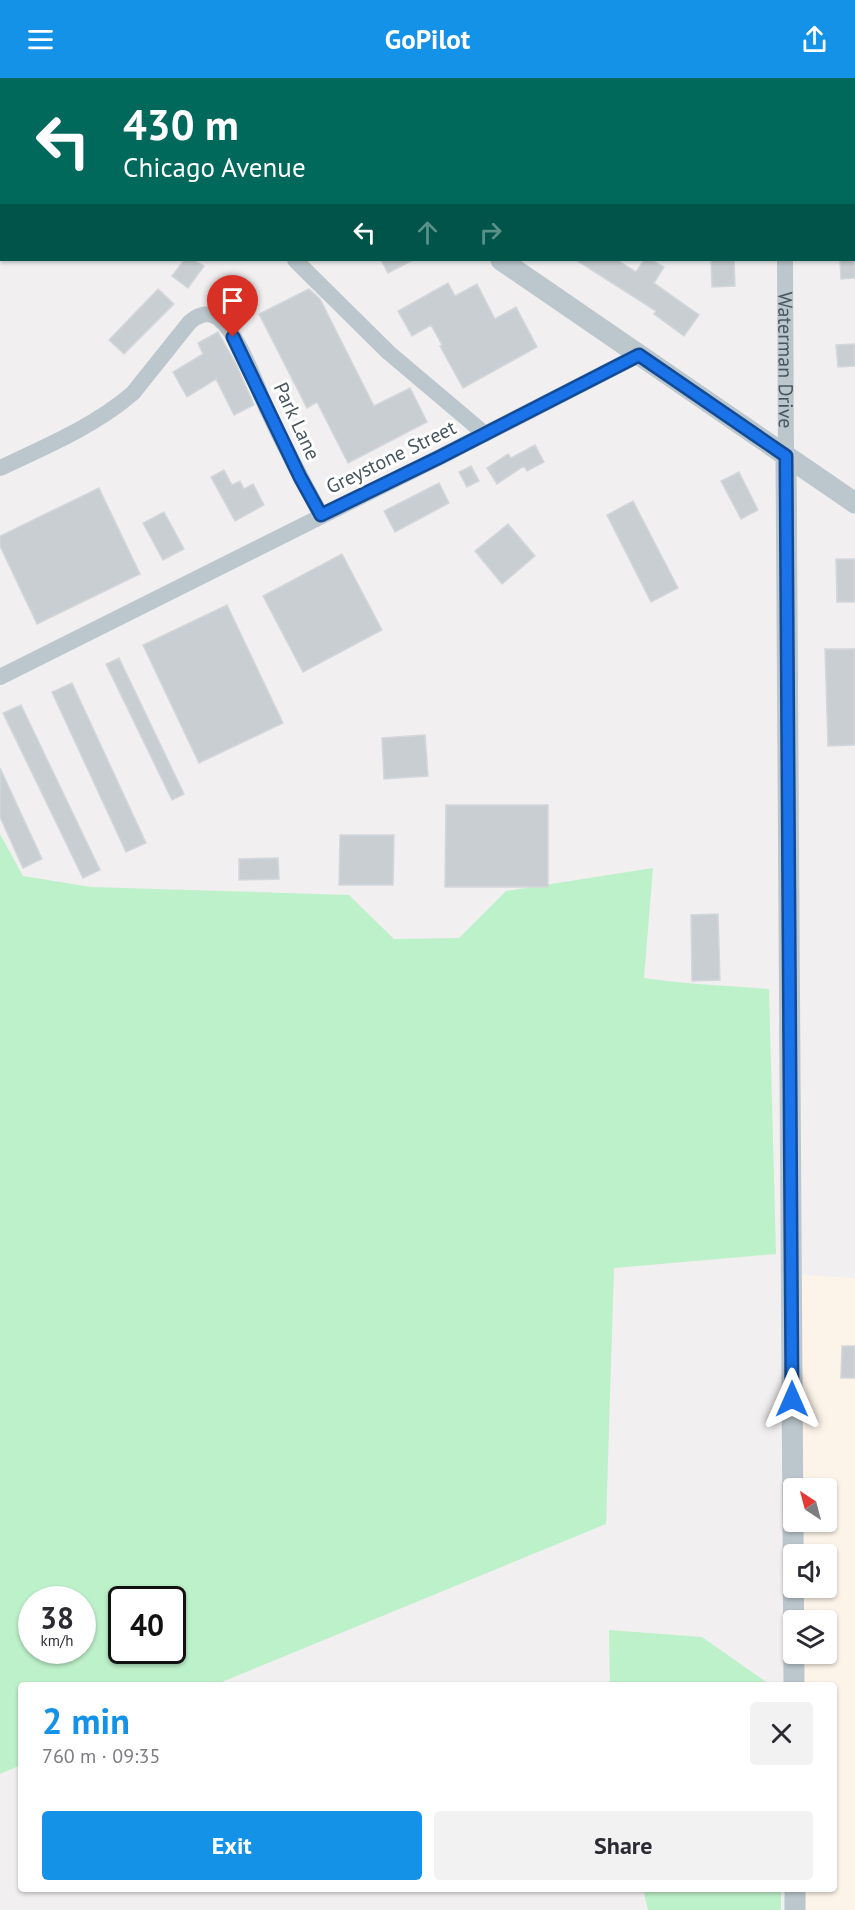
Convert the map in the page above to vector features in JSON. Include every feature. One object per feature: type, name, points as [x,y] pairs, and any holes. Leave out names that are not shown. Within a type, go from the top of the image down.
[{"type":"street","points":[[296,261],[388,352],[485,434]]},
{"type":"street","points":[[502,261],[855,503]]},
{"type":"street","name":"Waterman Drive","points":[[785,261],[794,1682]]},
{"type":"street","name":"Park Lane","points":[[0,468],[114,408],[133,393],[189,323],[198,316],[214,315],[235,340],[300,477],[321,515]]},
{"type":"street","name":"Greystone Street","points":[[0,677],[639,355]]},
{"type":"street","points":[[795,1892],[795,1910]]},
{"type":"shaded area","points":[[801,1275],[855,1278],[855,1910],[806,1910],[806,1892],[837,1892],[837,1682],[804,1682],[804,1664],[837,1664],[837,1610],[804,1610],[803,1598],[837,1598],[837,1544],[803,1544],[803,1532],[837,1532],[837,1478],[803,1478]]},
{"type":"green space","points":[[0,834],[23,876],[91,887],[349,895],[394,939],[459,938],[506,891],[653,868],[644,978],[769,989],[776,1254],[614,1268],[606,1524],[222,1682],[18,1682],[18,1766],[0,1774]]},
{"type":"green space","points":[[609,1630],[702,1637],[766,1682],[610,1682]]},
{"type":"green space","points":[[644,1892],[781,1892],[781,1910],[648,1910]]},
{"type":"building","points":[[183,261],[196,261],[204,266],[188,288],[172,276]]},
{"type":"building","points":[[382,261],[411,261],[388,273]]},
{"type":"building","points":[[578,261],[619,261],[636,272],[643,261],[654,261],[664,267],[654,283],[699,315],[684,336],[654,314],[656,311]]},
{"type":"building","points":[[711,261],[734,261],[735,286],[712,287]]},
{"type":"building","points":[[840,261],[855,261],[855,278],[841,279]]},
{"type":"building","points":[[448,283],[455,296],[477,284],[495,319],[516,307],[537,347],[463,388],[431,325],[412,336],[398,311]]},
{"type":"building","points":[[158,289],[174,304],[124,354],[109,340]]},
{"type":"building","points":[[309,289],[320,299],[374,406],[410,388],[427,422],[348,463],[317,402],[307,408],[259,314]]},
{"type":"building","points":[[218,332],[236,364],[254,405],[234,415],[216,379],[187,397],[173,372],[203,354],[198,343]]},
{"type":"building","points":[[855,344],[855,366],[838,367],[836,345]]},
{"type":"building","points":[[535,445],[544,462],[527,471],[524,466],[497,484],[487,468],[508,454],[511,458]]},
{"type":"building","points":[[471,466],[479,481],[467,487],[459,472]]},
{"type":"building","points":[[224,470],[232,485],[240,481],[244,489],[253,484],[264,505],[235,521],[211,477]]},
{"type":"building","points":[[739,472],[758,510],[741,519],[721,481]]},
{"type":"building","points":[[439,483],[449,503],[395,532],[384,511]]},
{"type":"building","points":[[99,488],[140,574],[37,624],[0,546],[0,536]]},
{"type":"building","points":[[633,501],[678,588],[651,602],[607,515]]},
{"type":"building","points":[[164,512],[184,549],[163,560],[143,523]]},
{"type":"building","points":[[508,524],[535,556],[502,584],[475,551]]},
{"type":"building","points":[[342,554],[382,630],[303,672],[263,596]]},
{"type":"building","points":[[836,559],[855,559],[855,602],[837,602]]},
{"type":"building","points":[[227,605],[283,723],[199,763],[143,645]]},
{"type":"building","points":[[825,649],[855,649],[855,745],[828,746]]},
{"type":"building","points":[[119,658],[184,794],[172,800],[106,664]]},
{"type":"building","points":[[72,683],[146,843],[126,852],[52,692]]},
{"type":"building","points":[[21,705],[100,870],[83,878],[3,713]]},
{"type":"building","points":[[425,735],[428,776],[384,779],[382,738]]},
{"type":"building","points":[[0,768],[42,859],[23,868],[0,817]]},
{"type":"building","points":[[446,805],[548,805],[548,887],[445,887]]},
{"type":"building","points":[[340,835],[394,835],[393,885],[339,885]]},
{"type":"building","points":[[278,858],[279,879],[239,880],[239,859]]},
{"type":"building","points":[[718,914],[720,980],[692,981],[691,915]]},
{"type":"building","points":[[842,1346],[855,1346],[855,1378],[841,1378]]},
{"type":"route","points":[[233,337],[300,477],[321,515],[639,355],[786,456],[792,1399]]}]
